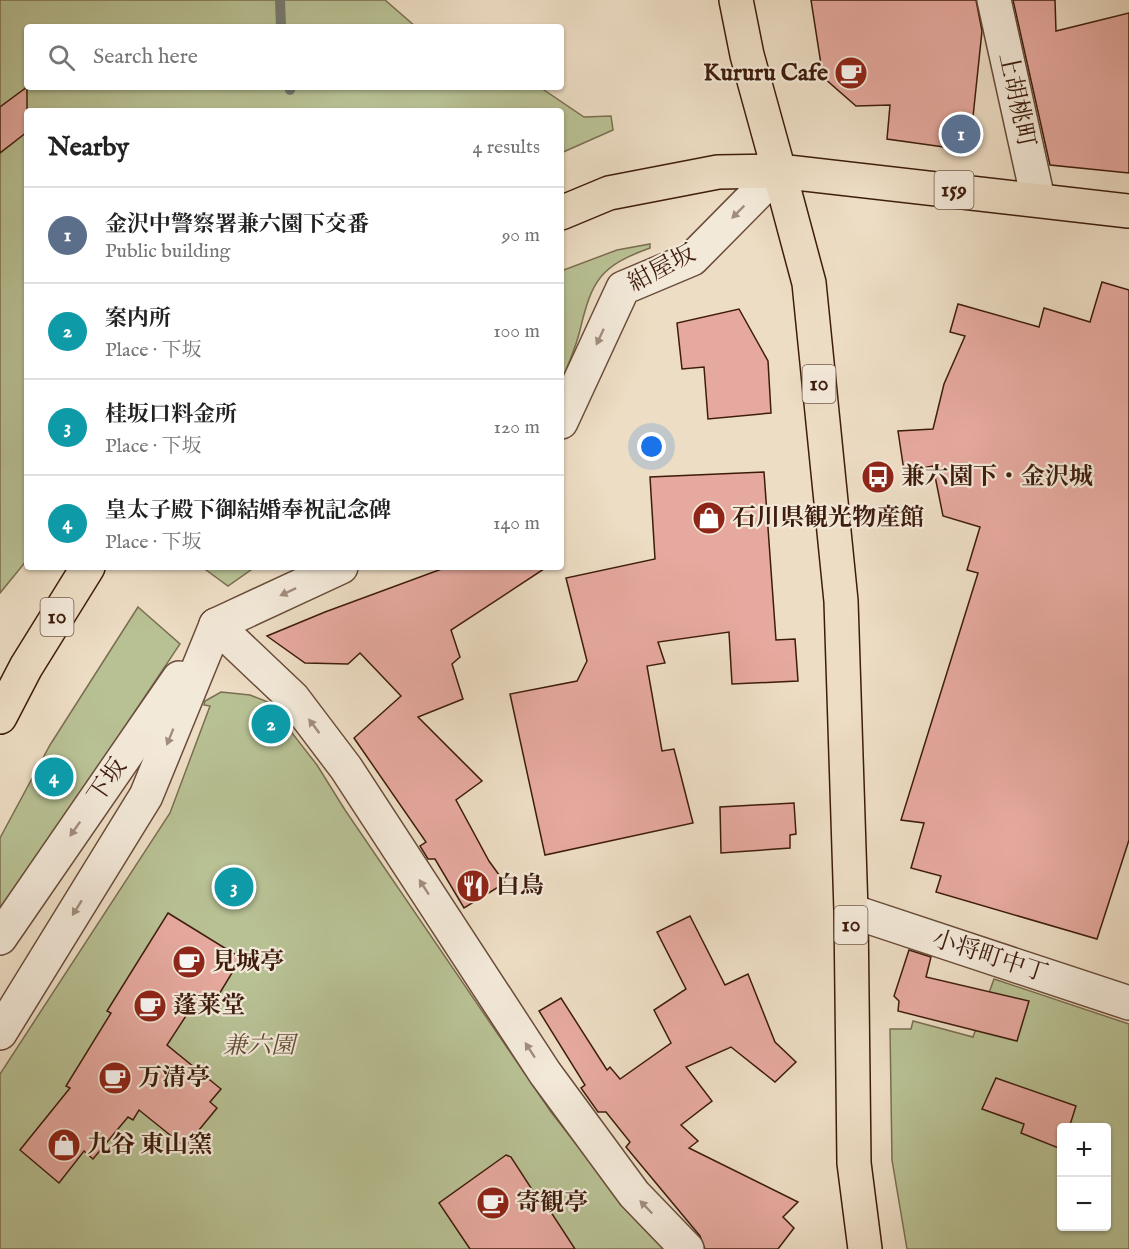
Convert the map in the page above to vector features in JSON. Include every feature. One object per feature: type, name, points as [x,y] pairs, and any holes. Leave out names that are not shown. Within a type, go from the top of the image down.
[{"type":"main road","points":[[564,212],[609,193],[718,172],[779,171],[747,55],[736,0]]},
{"type":"main road","name":"159","points":[[779,171],[1129,211]]},
{"type":"main road","name":"10","points":[[779,171],[809,283],[841,601],[851,911],[854,1163],[865,1249]]},
{"type":"main road","name":"10","points":[[0,717],[26,667],[86,570]]},
{"type":"street","name":"上胡桃町","points":[[994,0],[1038,199]]},
{"type":"street","name":"紺屋坂","points":[[564,415],[622,288],[692,259],[779,171]]},
{"type":"street","points":[[0,1033],[146,796],[216,625],[335,570]]},
{"type":"street","points":[[216,625],[293,698],[333,750],[545,1073],[634,1194],[687,1249]]},
{"type":"street","name":"下坂","points":[[0,938],[216,625]]},
{"type":"street","name":"小将町中丁","points":[[851,911],[1129,1002]]},
{"type":"green space","points":[[0,0],[385,0],[413,24],[24,24],[24,90],[544,90],[584,117],[611,116],[613,130],[564,152],[564,108],[24,108],[24,564],[0,593]]},
{"type":"green space","points":[[650,244],[650,248],[620,261],[609,269],[594,287],[564,375],[564,270],[617,250]]},
{"type":"green space","points":[[206,570],[251,570],[228,586]]},
{"type":"green space","points":[[138,607],[180,644],[122,731],[67,823],[0,919],[0,838],[50,745]]},
{"type":"green space","name":"兼六園","points":[[221,692],[250,695],[268,702],[317,765],[345,810],[551,1112],[576,1144],[670,1249],[0,1249],[0,1074],[170,813],[210,706],[204,705],[205,701]]},
{"type":"green space","points":[[994,979],[1129,1024],[1129,1249],[907,1249],[892,1160],[890,1029],[911,1029],[913,1021],[973,1037]]},
{"type":"building","points":[[811,0],[976,0],[982,31],[971,136],[962,145],[944,147],[887,139],[890,105],[856,106],[823,77]]},
{"type":"building","points":[[1013,0],[1055,0],[1056,31],[1129,13],[1129,173],[1050,165]]},
{"type":"building","points":[[24,89],[27,90],[24,134],[0,153],[0,107]]},
{"type":"building","points":[[1102,282],[1129,290],[1129,840],[1097,939],[936,892],[941,876],[911,868],[924,823],[901,820],[978,573],[967,570],[980,527],[943,516],[933,466],[904,471],[898,431],[933,429],[944,384],[965,336],[950,332],[958,304],[1039,327],[1044,308],[1090,322]]},
{"type":"building","points":[[739,309],[768,361],[771,413],[708,419],[704,367],[682,369],[677,323]]},
{"type":"building","points":[[764,472],[776,640],[795,639],[798,681],[732,684],[729,632],[658,642],[665,663],[647,666],[662,751],[674,749],[693,823],[545,855],[510,694],[577,681],[587,661],[566,578],[655,559],[650,477]]},
{"type":"building","points":[[439,570],[542,570],[451,630],[460,657],[452,664],[463,699],[418,717],[482,781],[456,800],[489,861],[505,883],[464,908],[435,859],[428,859],[420,846],[426,842],[354,738],[401,696],[360,653],[348,664],[305,663],[267,636]]},
{"type":"building","points":[[794,803],[796,834],[790,835],[790,848],[721,853],[720,807]]},
{"type":"building","points":[[168,913],[241,958],[209,1011],[195,1002],[167,1045],[221,1089],[210,1102],[217,1108],[185,1147],[139,1110],[133,1120],[128,1117],[93,1159],[84,1151],[59,1183],[20,1150],[70,1088],[66,1086],[111,1013],[107,1011]]},
{"type":"building","points":[[690,916],[725,985],[748,974],[775,1042],[796,1062],[775,1082],[731,1047],[686,1067],[712,1101],[681,1125],[698,1141],[689,1148],[798,1202],[783,1217],[794,1228],[778,1249],[705,1249],[700,1236],[626,1147],[630,1142],[606,1112],[598,1112],[581,1088],[585,1085],[539,1011],[561,998],[607,1070],[610,1067],[620,1079],[671,1043],[654,1010],[686,989],[657,932]]},
{"type":"building","points":[[909,950],[931,957],[926,977],[1029,1001],[1017,1041],[898,1011],[899,1001],[894,996]]},
{"type":"building","points":[[996,1078],[1076,1106],[1071,1123],[1057,1123],[1057,1147],[1021,1133],[1024,1124],[982,1109]]},
{"type":"building","name":"寄観亭","points":[[506,1155],[511,1157],[544,1208],[547,1206],[575,1249],[470,1249],[439,1203]]},
{"type":"waterway","points":[[280,0],[281,24]]},
{"type":"place","name":"Kururu Cafe","points":[[851,73]]},
{"type":"place","name":"金沢中警察署兼六園下交番","points":[[961,134]]},
{"type":"place","name":"兼六園下・金沢城","points":[[878,477]]},
{"type":"place","name":"石川県観光物産館","points":[[709,518]]},
{"type":"place","name":"案内所","points":[[271,724]]},
{"type":"place","name":"皇太子殿下御結婚奉祝記念碑","points":[[54,777]]},
{"type":"place","name":"白鳥","points":[[473,886]]},
{"type":"place","name":"桂坂口料金所","points":[[234,887]]},
{"type":"place","name":"見城亭","points":[[189,962]]},
{"type":"place","name":"蓬莱堂","points":[[150,1006]]},
{"type":"place","name":"万清亭","points":[[115,1078]]},
{"type":"place","name":"九谷 東山窯","points":[[64,1145]]},
{"type":"place","name":"寄観亭","points":[[493,1203]]}]
